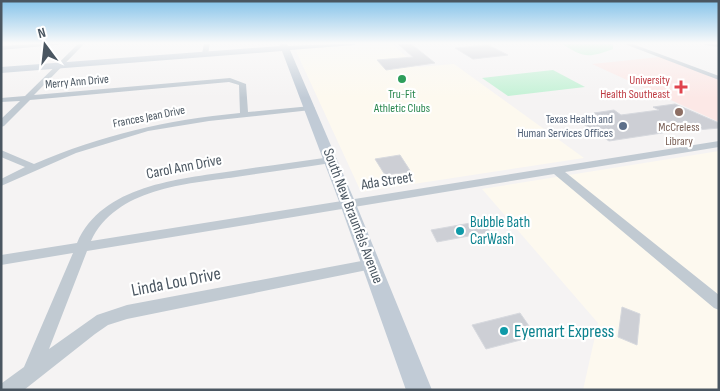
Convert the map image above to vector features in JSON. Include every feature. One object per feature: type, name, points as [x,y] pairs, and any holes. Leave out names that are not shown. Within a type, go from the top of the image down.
[{"type":"main road","points":[[1,70],[117,61]]},
{"type":"main road","name":"South New Braunfels Avenue","points":[[291,61],[311,108],[420,390]]},
{"type":"street","points":[[1,124],[65,61]]},
{"type":"street","points":[[674,61],[719,78]]},
{"type":"street","name":"Merry Ann Drive","points":[[1,100],[230,80],[239,82],[242,86],[244,116]]},
{"type":"street","name":"Frances Jean Drive","points":[[1,183],[33,167],[88,144],[130,132],[169,124],[311,108]]},
{"type":"street","name":"Ada Street","points":[[1,260],[719,144]]},
{"type":"street","points":[[1,153],[33,167]]},
{"type":"street","name":"Carol Ann Drive","points":[[31,373],[81,247],[93,225],[103,215],[130,197],[152,187],[331,160]]},
{"type":"street","points":[[556,170],[719,304]]},
{"type":"street","name":"Linda Lou Drive","points":[[9,390],[103,320],[127,312],[372,264]]},
{"type":"shaded area","points":[[301,61],[412,61],[418,67],[454,64],[584,158],[361,192]]},
{"type":"shaded area","name":"University Health Southeast","points":[[619,61],[671,61],[719,79],[719,122],[592,64]]},
{"type":"shaded area","points":[[719,151],[719,390],[583,390],[598,323],[482,189]]},
{"type":"green space","points":[[553,70],[585,87],[508,96],[482,78]]},
{"type":"building","points":[[378,61],[433,61],[435,63],[386,70]]},
{"type":"building","points":[[675,104],[719,123],[719,128],[697,130],[695,128],[609,141],[577,120],[600,117],[594,113],[614,110],[621,115],[659,110],[653,107]]},
{"type":"building","points":[[400,155],[411,172],[385,175],[375,159]]},
{"type":"building","name":"Bubble Bath CarWash","points":[[482,221],[490,232],[437,242],[431,230]]},
{"type":"building","points":[[622,307],[640,314],[637,345],[618,337]]},
{"type":"building","name":"Eyemart Express","points":[[520,313],[536,336],[486,349],[472,325]]},
{"type":"place","name":"Tru-Fit Athletic Clubs","points":[[402,79]]},
{"type":"place","name":"University Health Southeast","points":[[681,87]]},
{"type":"place","name":"McCreless Library","points":[[679,112]]},
{"type":"place","name":"Texas Health and Human Services Offices","points":[[623,126]]},
{"type":"place","name":"Bubble Bath CarWash","points":[[460,231]]},
{"type":"place","name":"Eyemart Express","points":[[504,331]]}]
